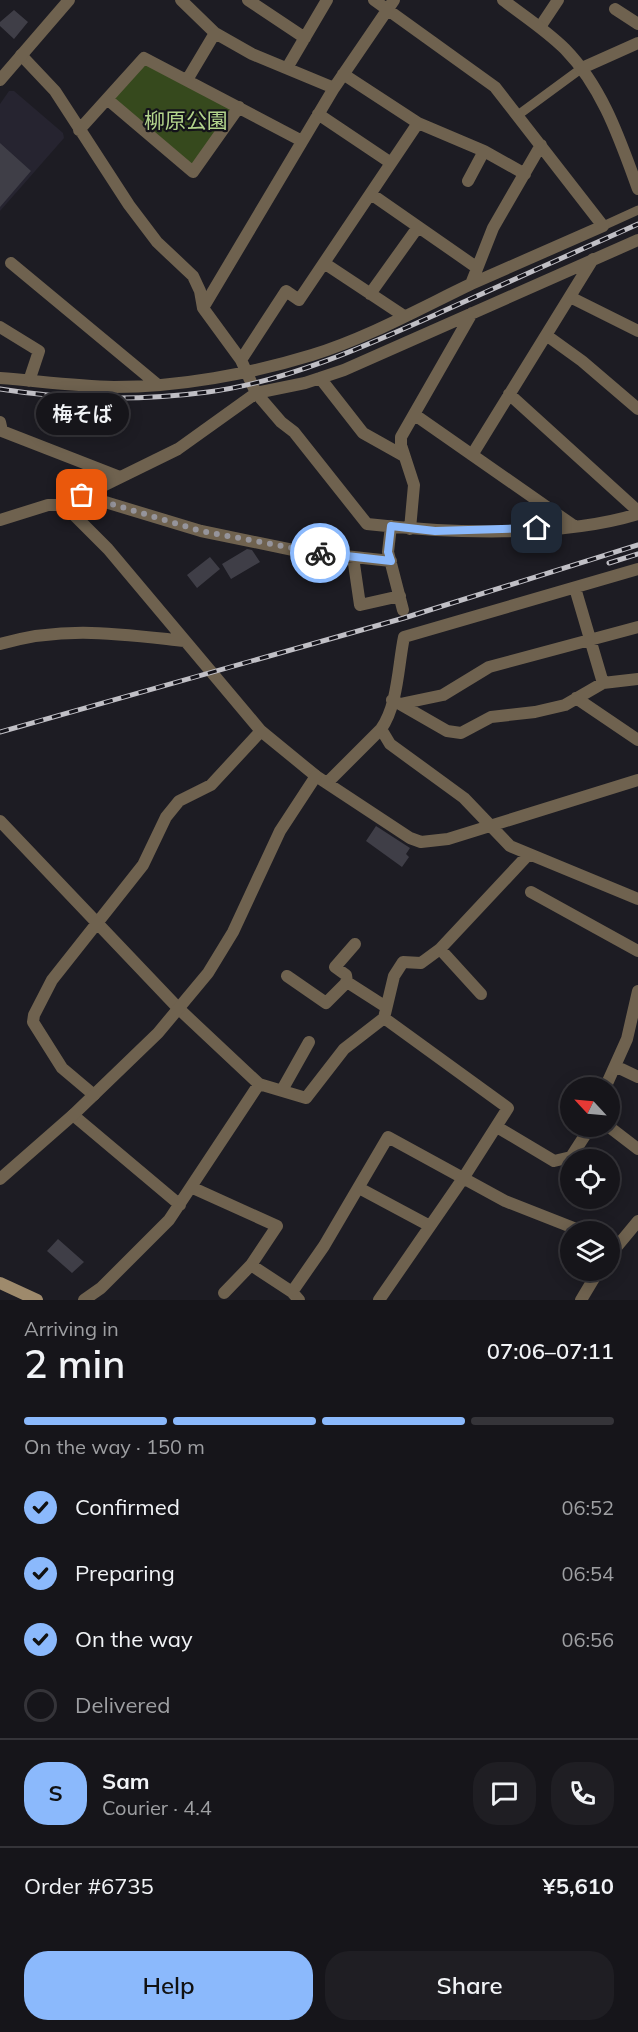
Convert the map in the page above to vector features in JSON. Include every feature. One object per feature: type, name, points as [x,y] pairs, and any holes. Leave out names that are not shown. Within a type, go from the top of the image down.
[{"type":"main road","points":[[0,1283],[37,1300]]},
{"type":"street","points":[[2,74],[69,0]]},
{"type":"street","points":[[181,0],[215,33],[252,54],[334,88]]},
{"type":"street","points":[[286,68],[327,0]]},
{"type":"street","points":[[374,0],[391,5],[495,87],[603,226]]},
{"type":"street","points":[[503,0],[540,27],[582,68],[610,114],[638,189]]},
{"type":"street","points":[[540,27],[558,0]]},
{"type":"street","points":[[251,1],[304,38]]},
{"type":"street","points":[[203,308],[334,88],[391,5]]},
{"type":"street","points":[[615,9],[638,24]]},
{"type":"street","points":[[187,80],[215,33]]},
{"type":"street","points":[[518,115],[582,68],[638,43]]},
{"type":"street","points":[[21,55],[45,78],[157,242],[193,276],[200,291],[203,308],[244,366],[256,393],[281,422],[294,432],[367,524],[410,529],[482,531],[574,526],[638,512]]},
{"type":"street","points":[[79,130],[144,58],[302,141]]},
{"type":"street","points":[[343,74],[418,123],[484,151],[525,174]]},
{"type":"street","points":[[107,99],[193,172],[239,107]]},
{"type":"street","points":[[318,114],[391,163]]},
{"type":"street","points":[[244,366],[286,291],[299,300],[418,123]]},
{"type":"street","points":[[471,284],[476,267],[494,228],[541,145]]},
{"type":"street","points":[[468,181],[484,151]]},
{"type":"street","points":[[371,194],[476,267]]},
{"type":"street","points":[[0,378],[114,387],[158,385],[313,354],[404,316],[638,210]]},
{"type":"street","points":[[370,294],[418,226]]},
{"type":"street","points":[[0,520],[48,505],[64,505],[178,449],[256,393],[320,378],[638,240]]},
{"type":"street","points":[[472,455],[593,259]]},
{"type":"street","points":[[11,263],[158,385]]},
{"type":"street","points":[[324,263],[404,316]]},
{"type":"street","points":[[570,297],[638,331]]},
{"type":"street","points":[[410,529],[414,485],[404,456],[401,437],[472,313]]},
{"type":"street","points":[[0,327],[39,351],[29,381]]},
{"type":"street","points":[[546,335],[582,361],[638,409]]},
{"type":"street","points":[[320,378],[363,433],[404,456]]},
{"type":"street","points":[[509,394],[638,512]]},
{"type":"street","points":[[415,415],[574,526]]},
{"type":"street","points":[[0,422],[2,431],[120,477]]},
{"type":"street","points":[[82,495],[201,531],[298,551],[391,561]]},
{"type":"street","points":[[64,505],[108,549],[261,731],[316,776],[410,838],[421,842],[448,839],[638,780]]},
{"type":"street","points":[[391,526],[388,552],[404,610]]},
{"type":"street","points":[[353,557],[360,605],[400,596]]},
{"type":"street","points":[[327,783],[386,722],[396,702],[404,637],[638,569]]},
{"type":"street","points":[[575,588],[603,683]]},
{"type":"street","points":[[396,702],[443,695],[489,667],[638,627]]},
{"type":"street","points":[[0,644],[30,635],[71,630],[185,641]]},
{"type":"street","points":[[396,702],[447,731],[462,733],[491,717],[535,712],[565,705],[603,683],[638,679]]},
{"type":"street","points":[[576,698],[638,740]]},
{"type":"street","points":[[381,729],[390,744],[464,798],[510,846],[638,899]]},
{"type":"street","points":[[94,1095],[62,1068],[33,1019],[52,980],[78,950],[96,921],[143,866],[155,835],[179,801],[211,784],[261,731]]},
{"type":"street","points":[[0,1179],[94,1095],[179,1009],[208,973],[233,932],[280,831],[316,776]]},
{"type":"street","points":[[0,821],[179,1009],[260,1084],[306,1098],[344,1048],[385,1012],[394,976],[404,963],[421,963],[440,949],[528,855]]},
{"type":"street","points":[[531,892],[638,951]]},
{"type":"street","points":[[355,944],[335,967],[346,975],[347,982],[507,1108],[464,1177],[379,1300]]},
{"type":"street","points":[[440,949],[481,994]]},
{"type":"street","points":[[287,976],[326,1003],[347,982]]},
{"type":"street","points":[[610,1077],[627,1039],[638,991]]},
{"type":"street","points":[[282,1090],[309,1042]]},
{"type":"street","points":[[615,1066],[638,1077]]},
{"type":"street","points":[[84,1300],[147,1243],[180,1205],[260,1084]]},
{"type":"street","points":[[73,1115],[180,1205]]},
{"type":"street","points":[[497,1127],[554,1161],[571,1157],[584,1137]]},
{"type":"street","points":[[620,1135],[638,1149]]},
{"type":"street","points":[[251,1265],[296,1296],[388,1137],[505,1201],[560,1223]]},
{"type":"street","points":[[193,1188],[277,1226],[251,1265],[224,1293]]},
{"type":"street","points":[[359,1188],[430,1227]]},
{"type":"street","points":[[620,1239],[638,1221]]},
{"type":"street","points":[[581,1300],[592,1281]]},
{"type":"shaded area","points":[[9,91],[14,91],[63,133],[64,138],[0,211],[0,104]]},
{"type":"green space","name":"柳原公園","points":[[144,58],[239,107],[193,172],[107,99]]},
{"type":"building","points":[[14,10],[28,22],[14,39],[0,26],[0,22]]},
{"type":"building","points":[[0,143],[31,171],[0,207]]},
{"type":"building","points":[[247,549],[252,550],[260,562],[231,579],[222,564]]},
{"type":"building","points":[[210,557],[220,569],[197,588],[187,575]]},
{"type":"building","points":[[376,826],[410,848],[406,854],[409,857],[402,867],[366,841]]},
{"type":"building","points":[[58,1239],[84,1262],[72,1273],[47,1251]]},
{"type":"railway","points":[[0,389],[78,397],[130,398],[208,392],[267,380],[326,361],[384,337],[638,224]]},
{"type":"railway","points":[[0,732],[404,618],[638,545]]},
{"type":"railway","points":[[609,563],[638,554]]},
{"type":"way so far","points":[[82,495],[201,531],[298,551],[320,553]]},
{"type":"place","name":"梅そば","points":[[82,495]]},
{"type":"route","points":[[320,553],[391,561],[388,552],[391,526],[435,531],[537,528]]}]
